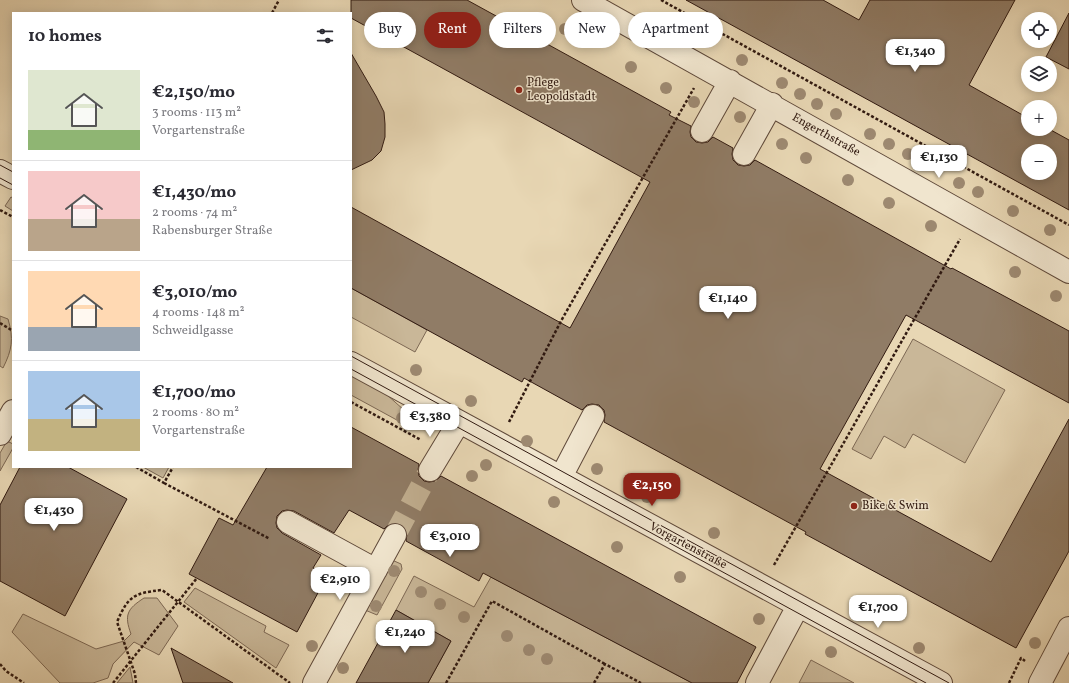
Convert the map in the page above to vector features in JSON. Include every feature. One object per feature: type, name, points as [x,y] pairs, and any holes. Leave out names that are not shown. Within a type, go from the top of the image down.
[{"type":"street","name":"Engerthstraße","points":[[582,0],[605,5],[706,68],[1069,272]]},
{"type":"street","points":[[702,131],[730,81]]},
{"type":"street","points":[[744,154],[772,104]]},
{"type":"street","points":[[0,171],[12,177]]},
{"type":"street","name":"Vorgartenstraße","points":[[352,364],[941,683]]},
{"type":"street","points":[[0,434],[12,413]]},
{"type":"street","points":[[561,478],[593,416]]},
{"type":"street","points":[[430,470],[459,422]]},
{"type":"street","points":[[288,522],[376,570]]},
{"type":"street","points":[[314,683],[395,535]]},
{"type":"street","points":[[757,683],[798,606]]},
{"type":"street","points":[[1040,683],[1069,628]]},
{"type":"path","points":[[273,12],[280,0]]},
{"type":"path","points":[[661,0],[1069,225]]},
{"type":"path","points":[[498,444],[561,321],[706,68]]},
{"type":"path","points":[[0,210],[12,216]]},
{"type":"path","points":[[762,586],[973,217]]},
{"type":"path","points":[[0,323],[12,330]]},
{"type":"path","points":[[352,403],[441,452]]},
{"type":"path","points":[[138,468],[276,542]]},
{"type":"path","points":[[164,482],[172,468]]},
{"type":"path","points":[[227,522],[229,517]]},
{"type":"path","points":[[113,683],[197,578]]},
{"type":"path","points":[[136,683],[131,661],[117,622],[125,604],[141,592],[162,590],[290,683]]},
{"type":"path","points":[[446,683],[492,601],[641,683]]},
{"type":"path","points":[[0,664],[6,671],[24,683]]},
{"type":"path","points":[[594,683],[605,664]]},
{"type":"shaded area","points":[[11,197],[12,198],[12,210],[5,206]]},
{"type":"shaded area","points":[[352,289],[427,330],[415,352],[352,318]]},
{"type":"shaded area","points":[[0,316],[8,319],[11,333],[10,350],[3,368],[0,366]]},
{"type":"shaded area","points":[[913,339],[1005,390],[965,463],[913,434],[905,448],[884,436],[871,459],[852,449]]},
{"type":"shaded area","points":[[352,374],[386,394],[413,418],[410,424],[406,425],[352,396]]},
{"type":"shaded area","points":[[7,441],[12,444],[12,450],[0,471],[0,453]]},
{"type":"shaded area","points":[[145,468],[168,468],[163,478]]},
{"type":"shaded area","points":[[392,560],[401,564],[402,569],[377,615],[365,610]]},
{"type":"shaded area","points":[[414,576],[474,607],[491,577],[692,683],[428,683],[451,641],[396,610]]},
{"type":"shaded area","points":[[195,588],[266,626],[264,632],[289,645],[276,668],[184,602]]},
{"type":"shaded area","points":[[144,598],[157,598],[178,626],[159,655],[134,642],[113,664],[108,678],[93,683],[60,683],[12,632],[23,614],[96,649],[124,641],[131,634],[128,622],[128,613]]},
{"type":"shaded area","points":[[811,660],[854,683],[799,683]]},
{"type":"shaded area","points":[[130,667],[133,683],[117,683]]},
{"type":"building","points":[[351,0],[467,0],[489,12],[489,48],[554,48],[671,112],[669,115],[691,126],[691,137],[696,142],[708,142],[713,137],[733,148],[733,160],[738,165],[750,165],[755,160],[951,269],[952,268],[1069,331],[1069,403],[906,315],[820,469],[991,562],[1069,419],[1069,551],[1016,648],[805,534],[806,532],[604,422],[604,410],[599,405],[587,405],[582,410],[524,378],[522,382],[352,289],[352,208],[570,328],[650,182],[406,48],[416,48],[416,12],[364,12],[364,25],[352,19]]},
{"type":"building","points":[[686,0],[823,0],[859,20],[870,0],[1015,0],[969,85],[1021,114],[1021,136],[1057,136],[1057,133],[1069,140],[1069,210],[723,20],[723,12],[708,12]]},
{"type":"building","points":[[1069,13],[1069,69],[1057,63],[1057,56],[1047,56],[1051,48],[1057,48],[1057,36]]},
{"type":"building","points":[[352,55],[384,112],[385,137],[381,151],[372,160],[352,170]]},
{"type":"building","points":[[352,428],[419,464],[419,476],[424,481],[436,481],[441,476],[756,647],[737,683],[692,683],[483,573],[479,581],[406,541],[406,529],[401,524],[389,524],[384,529],[349,510],[334,533],[294,511],[282,511],[277,516],[277,528],[282,533],[321,555],[313,568],[327,576],[297,632],[189,574],[219,518],[233,525],[266,468],[352,468]]},
{"type":"building","points":[[19,468],[70,468],[127,499],[65,616],[0,581],[0,505]]},
{"type":"building","points":[[396,610],[451,641],[428,683],[356,683]]},
{"type":"building","points":[[171,648],[233,683],[183,683]]},
{"type":"tunnel","points":[[395,535],[430,470]]},
{"type":"tram line","points":[[0,165],[12,171]]},
{"type":"tram line","points":[[0,178],[12,184]]},
{"type":"tram line","points":[[352,357],[949,683]]},
{"type":"tram line","points":[[352,370],[926,683]]},
{"type":"place","name":"Pflege Leopoldstadt","points":[[519,90]]},
{"type":"place","name":"Bike & Swim","points":[[854,506]]}]
